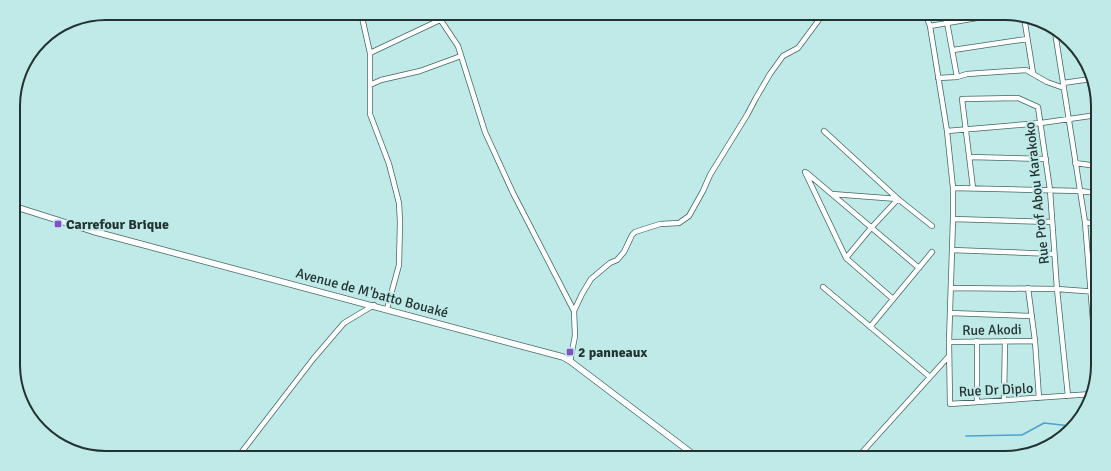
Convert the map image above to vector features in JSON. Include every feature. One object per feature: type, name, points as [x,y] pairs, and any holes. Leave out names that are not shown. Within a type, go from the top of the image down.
[{"type":"street","points":[[363,20],[370,52],[370,114],[389,164],[399,203],[399,265],[387,309]]},
{"type":"street","points":[[370,52],[440,20],[458,46],[485,132],[517,200],[574,312],[575,336],[570,361]]},
{"type":"street","points":[[574,312],[591,279],[624,252],[635,232],[660,224],[679,223],[689,216],[710,175],[748,115],[760,89],[783,56],[798,48],[819,20]]},
{"type":"street","points":[[863,451],[949,356],[953,188],[947,131],[930,26],[928,20]]},
{"type":"street","points":[[930,26],[960,20]]},
{"type":"street","points":[[947,22],[957,77]]},
{"type":"street","points":[[1025,23],[1033,73]]},
{"type":"street","points":[[951,288],[1091,290],[1085,222],[1056,37]]},
{"type":"street","points":[[953,50],[1027,39]]},
{"type":"street","points":[[370,85],[381,80],[420,71],[461,56]]},
{"type":"street","points":[[938,78],[957,77],[967,74],[1026,70],[1047,82],[1064,86],[1086,79]]},
{"type":"street","name":"Rue Prof Abou Karakoko","points":[[973,188],[962,99],[1018,98],[1038,107],[1050,190],[1057,289],[1068,396]]},
{"type":"street","points":[[947,131],[1041,123],[1091,116]]},
{"type":"street","points":[[824,131],[898,199],[932,226]]},
{"type":"street","points":[[970,157],[1046,159]]},
{"type":"street","points":[[1075,163],[1091,165]]},
{"type":"street","points":[[893,299],[846,258],[805,172],[919,268]]},
{"type":"street","points":[[953,188],[1080,191],[1091,193]]},
{"type":"street","points":[[831,194],[898,199]]},
{"type":"street","points":[[846,258],[898,199]]},
{"type":"street","name":"Avenue de M'batto Bouaké","points":[[20,208],[92,231],[549,352],[570,361],[689,451]]},
{"type":"street","points":[[953,219],[1052,222]]},
{"type":"street","points":[[1085,222],[1091,223]]},
{"type":"street","points":[[952,250],[1054,254]]},
{"type":"street","points":[[870,327],[932,252]]},
{"type":"street","points":[[822,286],[930,377]]},
{"type":"street","points":[[1028,288],[1035,341],[1039,398]]},
{"type":"street","points":[[242,451],[314,358],[344,323],[374,306]]},
{"type":"street","points":[[950,313],[1032,316]]},
{"type":"street","points":[[1004,400],[1005,341]]},
{"type":"street","name":"Rue Akodi","points":[[949,342],[1035,341]]},
{"type":"street","points":[[977,342],[977,402]]},
{"type":"street","name":"Rue Dr Diplo","points":[[949,356],[950,404],[1085,395]]},
{"type":"waterway","points":[[966,436],[1022,435],[1044,423],[1066,425]]},
{"type":"place","name":"Carrefour Brique","points":[[58,224]]},
{"type":"place","name":"2 panneaux","points":[[570,352]]}]
